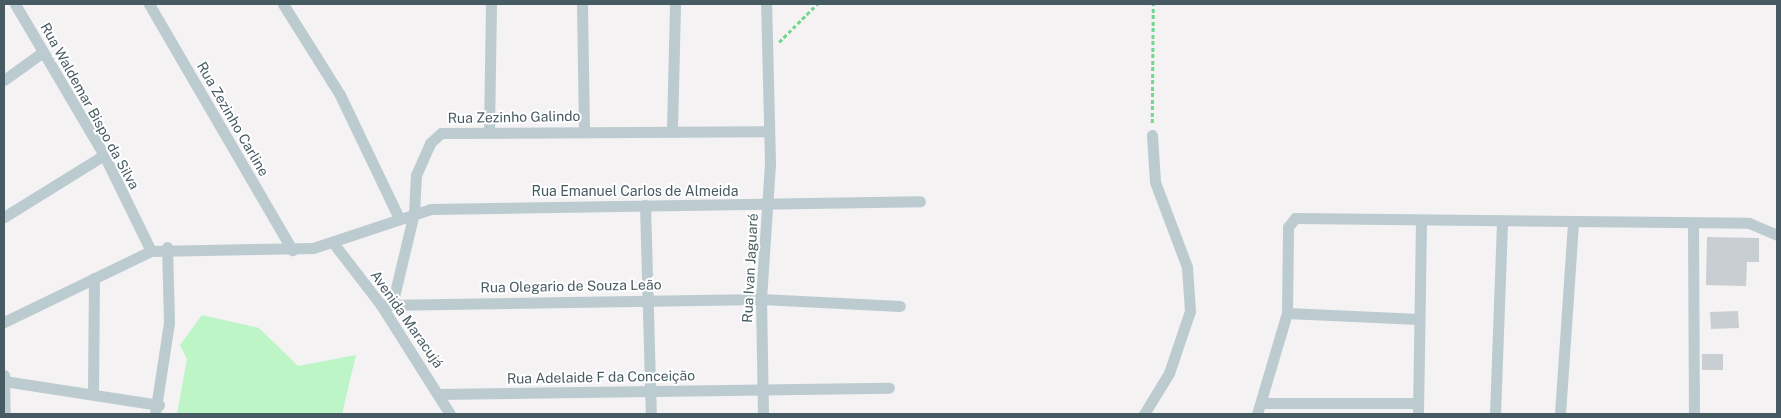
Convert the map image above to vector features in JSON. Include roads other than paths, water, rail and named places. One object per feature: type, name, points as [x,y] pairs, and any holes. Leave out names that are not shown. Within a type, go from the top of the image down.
[{"type":"street","name":"Rua Waldemar Bispo da Silva","points":[[15,4],[104,155],[151,251]]},
{"type":"street","name":"Rua Zezinho Carline","points":[[148,4],[292,250]]},
{"type":"street","points":[[489,132],[491,4]]},
{"type":"street","points":[[582,4],[584,131]]},
{"type":"street","points":[[672,129],[675,4]]},
{"type":"street","name":"Rua Ivan Jaguaré","points":[[763,414],[761,299],[769,206],[766,4]]},
{"type":"street","points":[[286,5],[340,95],[399,218]]},
{"type":"street","points":[[4,80],[43,52]]},
{"type":"street","name":"Rua Zezinho Galindo","points":[[387,305],[414,213],[416,175],[436,136],[448,131],[672,129],[769,131]]},
{"type":"street","points":[[1144,414],[1169,373],[1190,311],[1187,267],[1154,182],[1152,135]]},
{"type":"street","points":[[4,217],[104,155]]},
{"type":"street","name":"Rua Emanuel Carlos de Almeida","points":[[4,322],[151,251],[168,248],[292,250],[334,244],[414,213],[450,207],[769,206],[920,201]]},
{"type":"street","points":[[645,205],[646,300],[652,414]]},
{"type":"street","points":[[1257,414],[1263,403],[1287,314],[1292,220],[1573,221],[1693,226],[1749,223],[1777,235]]},
{"type":"street","points":[[1263,403],[1418,409],[1421,220]]},
{"type":"street","points":[[1495,414],[1502,220]]},
{"type":"street","points":[[1560,414],[1573,221]]},
{"type":"street","points":[[1693,226],[1694,414]]},
{"type":"street","name":"Avenida Maracujá","points":[[334,244],[387,305],[450,414]]},
{"type":"street","points":[[4,381],[93,392],[157,409],[170,322],[168,248]]},
{"type":"street","points":[[93,392],[94,278]]},
{"type":"street","name":"Rua Olegario de Souza Leão","points":[[387,305],[761,299],[900,306]]},
{"type":"street","points":[[1287,314],[1419,318]]},
{"type":"street","points":[[4,375],[5,414]]},
{"type":"street","name":"Rua Adelaide F da Conceição","points":[[440,394],[889,388]]}]
